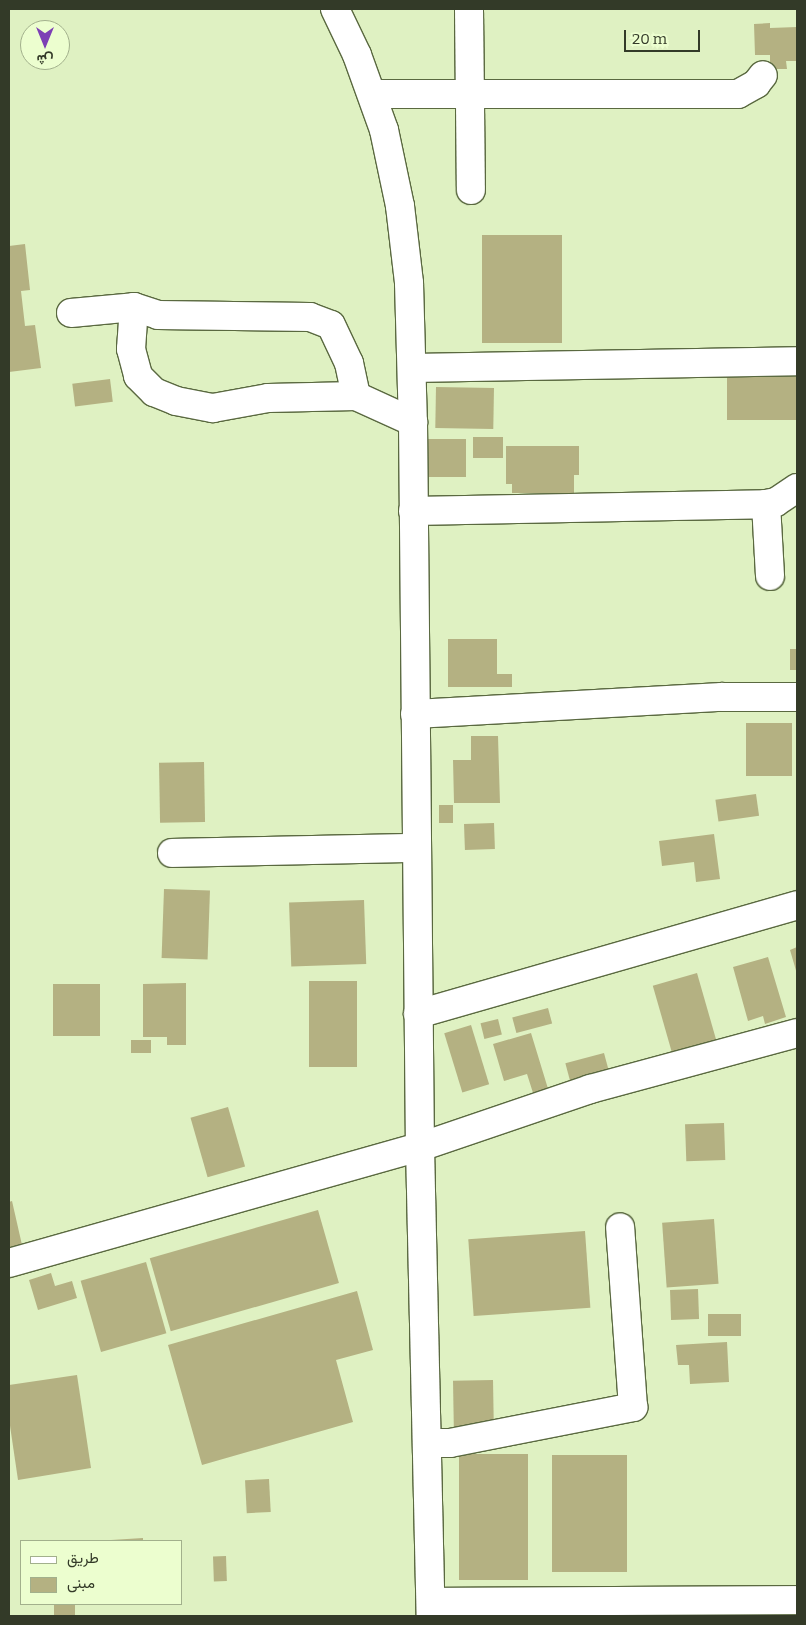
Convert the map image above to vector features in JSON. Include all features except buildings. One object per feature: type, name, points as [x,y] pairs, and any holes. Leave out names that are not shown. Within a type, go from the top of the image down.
[{"type":"street","points":[[335,9],[372,94],[400,206],[407,254],[413,422],[420,1147],[431,1609],[797,1600]]},
{"type":"street","points":[[469,9],[471,190]]},
{"type":"street","points":[[372,94],[470,96],[738,94],[756,84],[763,75]]},
{"type":"street","points":[[134,307],[131,349],[138,376],[154,392],[176,401],[213,408],[268,398],[356,396],[413,422]]},
{"type":"street","points":[[71,313],[134,307],[158,315],[310,317],[331,325],[349,363],[356,396]]},
{"type":"street","points":[[412,368],[797,361]]},
{"type":"street","points":[[413,511],[766,504],[776,502],[797,488]]},
{"type":"street","points":[[766,504],[770,576]]},
{"type":"street","points":[[415,714],[722,697],[797,697]]},
{"type":"street","points":[[172,853],[417,848]]},
{"type":"street","points":[[418,1014],[797,905]]},
{"type":"street","points":[[9,1263],[420,1147],[590,1089],[797,1033]]},
{"type":"street","points":[[427,1443],[450,1442],[633,1407],[620,1227]]}]
